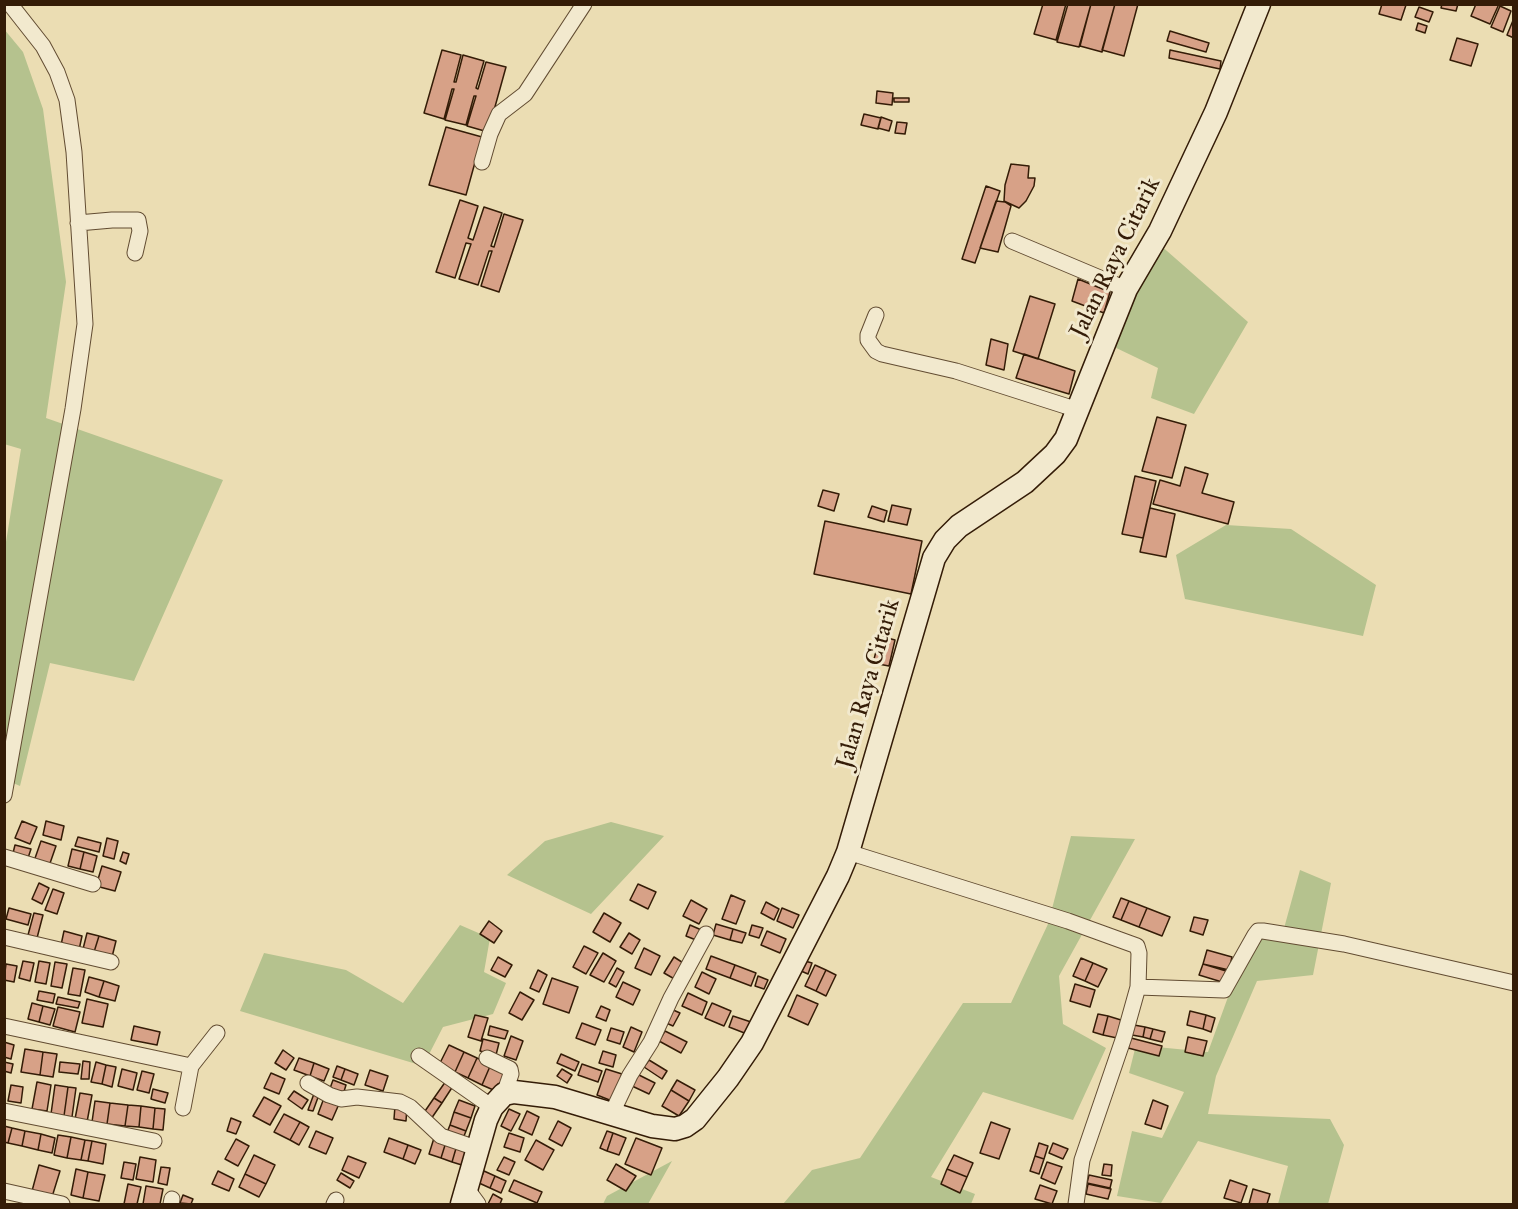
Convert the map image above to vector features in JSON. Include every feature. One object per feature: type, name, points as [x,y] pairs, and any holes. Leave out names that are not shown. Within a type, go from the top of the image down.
[{"type":"street","points":[[4,795],[85,328],[74,152],[67,100],[57,72],[42,46],[10,4]]},
{"type":"street","points":[[482,162],[499,114],[525,94],[584,4]]},
{"type":"street","name":"Jalan Raya Citarik","points":[[498,1101],[514,1092],[555,1096],[666,1129],[675,1129],[695,1119],[728,1078],[752,1043],[838,876],[848,852],[934,558],[945,540],[960,526],[1017,488],[1055,454],[1066,438],[1126,289],[1160,231],[1216,112],[1259,4]]},
{"type":"street","points":[[78,223],[112,219],[138,220],[140,231],[135,253]]},
{"type":"street","points":[[1012,241],[1126,289]]},
{"type":"street","points":[[876,315],[868,340],[876,351],[882,354],[956,372],[1078,410]]},
{"type":"street","points":[[848,852],[1137,946],[1139,953],[1138,987],[1124,1037],[1082,1160],[1077,1204]]},
{"type":"street","points":[[4,858],[93,884]]},
{"type":"street","points":[[1138,987],[1224,990],[1255,935],[1263,931],[1344,944],[1514,983]]},
{"type":"street","points":[[612,1113],[706,934]]},
{"type":"street","points":[[4,937],[111,962]]},
{"type":"street","points":[[4,1026],[191,1066]]},
{"type":"street","points":[[183,1108],[191,1066],[217,1033]]},
{"type":"street","points":[[419,1056],[498,1101]]},
{"type":"street","points":[[469,1199],[479,1149],[511,1074],[510,1069],[487,1058]]},
{"type":"street","points":[[308,1083],[341,1099],[357,1097],[400,1102],[410,1107],[441,1136],[479,1149]]},
{"type":"street","points":[[4,1111],[154,1141]]},
{"type":"street","points":[[4,1191],[62,1204]]},
{"type":"green space","points":[[4,29],[23,52],[43,109],[66,282],[46,418],[223,480],[134,681],[50,663],[20,786],[4,779],[5,548],[21,449],[4,444]]},
{"type":"green space","points":[[1159,244],[1248,322],[1194,414],[1151,398],[1158,368],[1110,345]]},
{"type":"green space","points":[[1226,525],[1291,529],[1376,585],[1363,636],[1185,599],[1176,555]]},
{"type":"green space","points":[[611,822],[664,836],[591,914],[507,875],[545,841]]},
{"type":"green space","points":[[1071,836],[1135,839],[1059,976],[1063,1024],[1106,1048],[1073,1120],[983,1092],[931,1177],[975,1194],[971,1204],[783,1204],[812,1170],[860,1158],[963,1003],[1011,1003],[1048,924]]},
{"type":"green space","points":[[1300,870],[1331,883],[1313,975],[1257,981],[1216,1076],[1208,1114],[1330,1119],[1344,1145],[1328,1204],[1278,1204],[1288,1166],[1198,1141],[1161,1203],[1117,1196],[1132,1131],[1162,1138],[1184,1092],[1129,1073],[1136,1045],[1208,1052],[1248,942],[1283,932]]},
{"type":"green space","points":[[460,925],[490,938],[484,972],[506,983],[493,1014],[443,1027],[423,1066],[240,1011],[264,953],[346,970],[403,1003]]},
{"type":"green space","points":[[672,1161],[648,1204],[603,1204],[607,1196]]},
{"type":"building","points":[[1043,4],[1066,4],[1056,40],[1034,34]]},
{"type":"building","points":[[1068,4],[1091,4],[1079,47],[1057,42]]},
{"type":"building","points":[[1091,4],[1115,4],[1102,52],[1080,46]]},
{"type":"building","points":[[1115,4],[1138,4],[1124,56],[1102,50]]},
{"type":"building","points":[[1382,4],[1406,5],[1401,20],[1379,14]]},
{"type":"building","points":[[1442,4],[1458,4],[1456,11],[1441,8]]},
{"type":"building","points":[[1476,4],[1499,4],[1490,24],[1471,16]]},
{"type":"building","points":[[1500,6],[1511,11],[1503,32],[1491,27]]},
{"type":"building","points":[[1419,7],[1433,12],[1429,22],[1415,17]]},
{"type":"building","points":[[1514,18],[1514,38],[1507,35]]},
{"type":"building","points":[[1418,23],[1427,26],[1425,33],[1416,30]]},
{"type":"building","points":[[1170,31],[1209,43],[1206,52],[1167,41]]},
{"type":"building","points":[[1457,38],[1478,44],[1471,66],[1450,60]]},
{"type":"building","points":[[442,50],[461,55],[454,82],[456,82],[463,55],[484,61],[476,88],[478,89],[486,62],[506,67],[488,132],[467,126],[476,96],[474,96],[466,125],[445,120],[454,89],[452,89],[444,119],[424,113]]},
{"type":"building","points":[[1170,50],[1221,61],[1220,69],[1169,58]]},
{"type":"building","points":[[877,91],[893,93],[892,105],[876,103]]},
{"type":"building","points":[[894,98],[909,98],[909,102],[894,102]]},
{"type":"building","points":[[864,114],[881,118],[878,129],[861,125]]},
{"type":"building","points":[[881,117],[892,121],[889,131],[878,128]]},
{"type":"building","points":[[897,122],[907,123],[905,134],[895,133]]},
{"type":"building","points":[[446,127],[482,137],[466,195],[429,185]]},
{"type":"building","points":[[1011,164],[1029,166],[1028,178],[1035,178],[1034,186],[1026,201],[1019,208],[1004,201],[1005,185]]},
{"type":"building","points":[[986,186],[1000,191],[975,263],[962,259]]},
{"type":"building","points":[[460,200],[478,206],[468,238],[473,240],[484,207],[502,213],[491,246],[494,247],[504,214],[523,220],[499,292],[481,286],[492,251],[489,251],[478,285],[459,279],[471,244],[466,243],[455,278],[436,272]]},
{"type":"building","points":[[996,201],[1005,202],[1011,206],[998,252],[980,248]]},
{"type":"building","points":[[1078,279],[1110,292],[1104,313],[1072,301]]},
{"type":"building","points":[[1030,296],[1055,304],[1038,359],[1013,351]]},
{"type":"building","points":[[991,339],[1008,344],[1004,370],[986,365]]},
{"type":"building","points":[[1024,354],[1075,371],[1069,394],[1016,378]]},
{"type":"building","points":[[1157,417],[1186,425],[1172,478],[1142,471]]},
{"type":"building","points":[[1185,467],[1208,474],[1202,493],[1234,502],[1228,524],[1153,504],[1160,480],[1180,486]]},
{"type":"building","points":[[1135,476],[1156,481],[1143,538],[1122,534]]},
{"type":"building","points":[[823,490],[839,494],[834,511],[818,506]]},
{"type":"building","points":[[892,505],[911,509],[907,525],[888,521]]},
{"type":"building","points":[[872,506],[887,511],[884,522],[868,517]]},
{"type":"building","points":[[1150,508],[1175,514],[1166,557],[1140,552]]},
{"type":"building","points":[[825,521],[922,541],[911,594],[814,574]]},
{"type":"building","points":[[880,636],[895,640],[889,666],[873,663]]},
{"type":"building","points":[[22,821],[37,827],[30,844],[15,838]]},
{"type":"building","points":[[46,821],[64,826],[61,840],[43,835]]},
{"type":"building","points":[[78,837],[101,843],[99,852],[75,846]]},
{"type":"building","points":[[107,838],[118,841],[114,859],[103,856]]},
{"type":"building","points":[[41,841],[56,846],[48,869],[33,864]]},
{"type":"building","points":[[15,845],[31,849],[28,858],[13,853]]},
{"type":"building","points":[[72,849],[84,852],[80,869],[68,866]]},
{"type":"building","points":[[84,852],[97,856],[93,872],[80,869]]},
{"type":"building","points":[[123,852],[129,854],[126,864],[120,861]]},
{"type":"building","points":[[102,866],[121,872],[115,891],[96,886]]},
{"type":"building","points":[[39,883],[49,888],[42,904],[32,899]]},
{"type":"building","points":[[638,884],[656,892],[648,909],[630,900]]},
{"type":"building","points":[[53,889],[64,893],[57,914],[45,910]]},
{"type":"building","points":[[731,895],[745,901],[736,924],[722,919]]},
{"type":"building","points":[[1121,898],[1129,901],[1121,920],[1113,917]]},
{"type":"building","points":[[691,900],[707,909],[699,924],[683,916]]},
{"type":"building","points":[[1129,901],[1147,908],[1139,927],[1121,920]]},
{"type":"building","points":[[766,902],[779,909],[774,920],[761,913]]},
{"type":"building","points":[[9,908],[31,914],[28,925],[6,919]]},
{"type":"building","points":[[782,908],[799,915],[793,928],[777,921]]},
{"type":"building","points":[[1147,908],[1170,917],[1162,936],[1139,927]]},
{"type":"building","points":[[34,913],[43,915],[37,938],[28,935]]},
{"type":"building","points":[[604,913],[621,923],[610,942],[593,932]]},
{"type":"building","points":[[1194,917],[1208,920],[1203,935],[1190,931]]},
{"type":"building","points":[[489,921],[502,931],[494,943],[480,934]]},
{"type":"building","points":[[716,924],[733,929],[730,940],[713,935]]},
{"type":"building","points":[[690,925],[706,932],[701,942],[686,936]]},
{"type":"building","points":[[752,925],[763,928],[759,938],[749,935]]},
{"type":"building","points":[[733,929],[746,933],[742,943],[730,940]]},
{"type":"building","points":[[64,931],[82,936],[79,950],[61,945]]},
{"type":"building","points":[[767,931],[786,939],[780,953],[761,945]]},
{"type":"building","points":[[87,933],[99,936],[94,952],[83,949]]},
{"type":"building","points":[[629,933],[640,940],[632,954],[620,947]]},
{"type":"building","points":[[99,936],[116,941],[112,957],[94,952]]},
{"type":"building","points":[[584,946],[598,953],[586,974],[573,967]]},
{"type":"building","points":[[644,948],[660,956],[651,975],[635,968]]},
{"type":"building","points":[[1207,950],[1232,957],[1229,970],[1203,964]]},
{"type":"building","points":[[603,953],[616,961],[604,982],[590,975]]},
{"type":"building","points":[[711,956],[735,965],[730,978],[706,969]]},
{"type":"building","points":[[498,957],[512,965],[505,977],[491,970]]},
{"type":"building","points":[[674,957],[688,966],[678,981],[664,973]]},
{"type":"building","points":[[1081,958],[1093,963],[1085,981],[1073,976]]},
{"type":"building","points":[[23,961],[34,963],[30,981],[19,978]]},
{"type":"building","points":[[39,961],[50,963],[46,984],[35,982]]},
{"type":"building","points":[[805,961],[812,963],[808,974],[801,971]]},
{"type":"building","points":[[55,962],[67,964],[62,988],[51,986]]},
{"type":"building","points":[[1093,963],[1107,969],[1098,987],[1085,981]]},
{"type":"building","points":[[6,964],[17,966],[14,982],[4,980]]},
{"type":"building","points":[[1203,964],[1226,971],[1222,982],[1199,975]]},
{"type":"building","points":[[735,965],[756,973],[751,986],[730,978]]},
{"type":"building","points":[[815,965],[826,970],[816,991],[805,986]]},
{"type":"building","points":[[73,968],[85,970],[80,996],[68,994]]},
{"type":"building","points":[[617,968],[624,972],[616,987],[609,983]]},
{"type":"building","points":[[538,970],[547,975],[539,992],[530,988]]},
{"type":"building","points":[[826,970],[836,975],[826,996],[816,991]]},
{"type":"building","points":[[702,972],[716,979],[709,994],[695,987]]},
{"type":"building","points":[[758,976],[768,980],[764,989],[755,986]]},
{"type":"building","points":[[89,977],[104,981],[99,997],[85,992]]},
{"type":"building","points":[[552,978],[578,987],[569,1013],[543,1004]]},
{"type":"building","points":[[104,981],[119,986],[115,1001],[99,997]]},
{"type":"building","points":[[623,982],[640,990],[633,1005],[616,997]]},
{"type":"building","points":[[1075,984],[1095,990],[1090,1007],[1070,1001]]},
{"type":"building","points":[[39,991],[55,994],[53,1003],[37,1000]]},
{"type":"building","points":[[520,992],[534,1000],[522,1020],[509,1013]]},
{"type":"building","points":[[688,993],[707,1002],[702,1015],[682,1006]]},
{"type":"building","points":[[797,995],[818,1004],[808,1025],[788,1016]]},
{"type":"building","points":[[58,997],[80,1002],[78,1008],[56,1004]]},
{"type":"building","points":[[87,999],[108,1004],[103,1027],[82,1023]]},
{"type":"building","points":[[32,1003],[43,1006],[39,1022],[28,1019]]},
{"type":"building","points":[[712,1003],[731,1011],[724,1026],[705,1018]]},
{"type":"building","points":[[43,1006],[55,1009],[50,1025],[39,1022]]},
{"type":"building","points":[[601,1006],[610,1010],[606,1021],[596,1017]]},
{"type":"building","points":[[58,1007],[80,1012],[75,1032],[53,1026]]},
{"type":"building","points":[[671,1009],[680,1013],[673,1026],[664,1022]]},
{"type":"building","points":[[1190,1011],[1206,1015],[1203,1029],[1187,1025]]},
{"type":"building","points":[[1098,1014],[1108,1016],[1103,1035],[1093,1032]]},
{"type":"building","points":[[475,1015],[488,1018],[481,1041],[468,1037]]},
{"type":"building","points":[[1206,1015],[1215,1018],[1211,1032],[1203,1029]]},
{"type":"building","points":[[733,1016],[751,1022],[747,1034],[729,1027]]},
{"type":"building","points":[[1108,1016],[1121,1020],[1117,1038],[1103,1035]]},
{"type":"building","points":[[582,1023],[601,1030],[595,1045],[576,1038]]},
{"type":"building","points":[[1134,1025],[1145,1027],[1143,1037],[1132,1035]]},
{"type":"building","points":[[134,1026],[160,1032],[157,1045],[131,1040]]},
{"type":"building","points":[[490,1026],[508,1031],[505,1039],[488,1035]]},
{"type":"building","points":[[631,1027],[642,1032],[634,1052],[623,1047]]},
{"type":"building","points":[[1145,1027],[1153,1029],[1150,1039],[1143,1037]]},
{"type":"building","points":[[611,1028],[624,1032],[620,1044],[607,1040]]},
{"type":"building","points":[[1153,1029],[1165,1032],[1162,1042],[1150,1039]]},
{"type":"building","points":[[665,1031],[687,1042],[681,1053],[659,1041]]},
{"type":"building","points":[[511,1036],[523,1041],[516,1060],[504,1056]]},
{"type":"building","points":[[1188,1037],[1207,1041],[1203,1056],[1185,1052]]},
{"type":"building","points":[[1131,1038],[1162,1046],[1159,1056],[1128,1048]]},
{"type":"building","points":[[483,1039],[499,1043],[496,1055],[480,1051]]},
{"type":"building","points":[[4,1042],[14,1045],[11,1059],[4,1057]]},
{"type":"building","points":[[449,1045],[464,1052],[455,1072],[439,1065]]},
{"type":"building","points":[[25,1049],[43,1052],[40,1075],[21,1072]]},
{"type":"building","points":[[283,1050],[294,1058],[286,1070],[275,1063]]},
{"type":"building","points":[[603,1051],[616,1055],[613,1067],[599,1063]]},
{"type":"building","points":[[43,1052],[57,1054],[53,1077],[40,1075]]},
{"type":"building","points":[[464,1052],[477,1058],[468,1078],[455,1072]]},
{"type":"building","points":[[561,1054],[579,1062],[575,1071],[557,1063]]},
{"type":"building","points":[[299,1058],[314,1063],[310,1076],[294,1070]]},
{"type":"building","points":[[477,1058],[491,1064],[482,1085],[468,1078]]},
{"type":"building","points":[[649,1060],[667,1071],[662,1079],[644,1067]]},
{"type":"building","points":[[83,1061],[90,1062],[89,1079],[81,1079]]},
{"type":"building","points":[[4,1062],[13,1064],[11,1073],[4,1071]]},
{"type":"building","points":[[60,1062],[80,1064],[78,1074],[59,1072]]},
{"type":"building","points":[[96,1062],[106,1065],[102,1084],[91,1082]]},
{"type":"building","points":[[314,1063],[329,1069],[324,1081],[310,1076]]},
{"type":"building","points":[[491,1064],[507,1072],[498,1092],[482,1085]]},
{"type":"building","points":[[582,1064],[602,1071],[598,1082],[578,1075]]},
{"type":"building","points":[[106,1065],[116,1067],[112,1087],[102,1084]]},
{"type":"building","points":[[337,1066],[345,1069],[341,1080],[333,1077]]},
{"type":"building","points":[[122,1069],[137,1073],[133,1090],[118,1086]]},
{"type":"building","points":[[345,1069],[358,1074],[354,1085],[341,1080]]},
{"type":"building","points":[[562,1069],[572,1075],[567,1083],[557,1076]]},
{"type":"building","points":[[606,1069],[622,1074],[612,1101],[597,1095]]},
{"type":"building","points":[[370,1070],[388,1076],[383,1091],[365,1085]]},
{"type":"building","points":[[142,1071],[154,1074],[149,1093],[137,1090]]},
{"type":"building","points":[[271,1073],[285,1079],[279,1094],[264,1088]]},
{"type":"building","points":[[637,1074],[655,1083],[649,1094],[632,1086]]},
{"type":"building","points":[[333,1080],[346,1085],[342,1098],[328,1094]]},
{"type":"building","points":[[677,1080],[695,1090],[689,1101],[671,1090]]},
{"type":"building","points":[[446,1081],[453,1086],[442,1103],[434,1098]]},
{"type":"building","points":[[37,1082],[51,1085],[47,1111],[32,1109]]},
{"type":"building","points":[[11,1085],[23,1087],[21,1103],[8,1101]]},
{"type":"building","points":[[55,1085],[68,1087],[64,1116],[51,1114]]},
{"type":"building","points":[[68,1087],[76,1088],[72,1117],[64,1116]]},
{"type":"building","points":[[153,1089],[168,1093],[165,1103],[151,1099]]},
{"type":"building","points":[[671,1090],[689,1101],[679,1116],[662,1106]]},
{"type":"building","points":[[294,1091],[308,1100],[302,1109],[288,1099]]},
{"type":"building","points":[[315,1091],[320,1092],[313,1111],[308,1110]]},
{"type":"building","points":[[80,1093],[92,1095],[87,1122],[75,1119]]},
{"type":"building","points":[[264,1097],[281,1106],[270,1125],[253,1116]]},
{"type":"building","points":[[324,1098],[339,1104],[332,1120],[318,1114]]},
{"type":"building","points":[[434,1098],[442,1103],[431,1119],[423,1114]]},
{"type":"building","points":[[459,1100],[475,1106],[471,1118],[454,1112]]},
{"type":"building","points":[[1153,1100],[1168,1106],[1161,1129],[1145,1124]]},
{"type":"building","points":[[95,1101],[110,1103],[107,1124],[92,1122]]},
{"type":"building","points":[[110,1103],[128,1105],[125,1126],[107,1124]]},
{"type":"building","points":[[128,1105],[141,1106],[139,1127],[125,1126]]},
{"type":"building","points":[[141,1106],[155,1108],[153,1129],[139,1127]]},
{"type":"building","points":[[395,1106],[407,1107],[406,1121],[394,1119]]},
{"type":"building","points":[[155,1108],[165,1109],[163,1130],[153,1129]]},
{"type":"building","points":[[509,1109],[520,1114],[511,1131],[501,1126]]},
{"type":"building","points":[[527,1111],[539,1117],[532,1135],[519,1129]]},
{"type":"building","points":[[454,1112],[471,1118],[466,1131],[450,1125]]},
{"type":"building","points":[[284,1114],[300,1122],[290,1140],[274,1132]]},
{"type":"building","points":[[231,1118],[241,1122],[236,1134],[227,1131]]},
{"type":"building","points":[[558,1121],[571,1128],[562,1146],[549,1139]]},
{"type":"building","points":[[300,1122],[309,1127],[299,1145],[290,1140]]},
{"type":"building","points":[[991,1122],[1010,1129],[999,1159],[980,1153]]},
{"type":"building","points":[[450,1125],[466,1131],[462,1141],[446,1135]]},
{"type":"building","points":[[4,1126],[12,1128],[8,1143],[4,1142]]},
{"type":"building","points":[[12,1128],[25,1131],[22,1146],[8,1143]]},
{"type":"building","points":[[25,1131],[41,1134],[38,1150],[22,1146]]},
{"type":"building","points":[[316,1131],[333,1138],[326,1154],[309,1147]]},
{"type":"building","points":[[607,1131],[613,1133],[607,1151],[600,1148]]},
{"type":"building","points":[[509,1133],[524,1138],[520,1152],[504,1147]]},
{"type":"building","points":[[613,1133],[626,1138],[619,1155],[607,1151]]},
{"type":"building","points":[[41,1134],[55,1138],[52,1153],[38,1150]]},
{"type":"building","points":[[58,1135],[71,1137],[67,1158],[54,1155]]},
{"type":"building","points":[[71,1137],[85,1140],[81,1160],[67,1158]]},
{"type":"building","points":[[389,1138],[408,1145],[403,1159],[384,1152]]},
{"type":"building","points":[[434,1138],[446,1142],[441,1158],[429,1154]]},
{"type":"building","points":[[636,1138],[662,1148],[651,1175],[625,1164]]},
{"type":"building","points":[[236,1139],[249,1146],[238,1166],[225,1159]]},
{"type":"building","points":[[85,1140],[92,1141],[88,1161],[81,1160]]},
{"type":"building","points":[[536,1140],[554,1150],[543,1170],[525,1160]]},
{"type":"building","points":[[92,1141],[106,1144],[103,1164],[88,1161]]},
{"type":"building","points":[[446,1142],[457,1145],[452,1162],[441,1158]]},
{"type":"building","points":[[1039,1143],[1048,1146],[1044,1159],[1035,1156]]},
{"type":"building","points":[[1053,1143],[1068,1149],[1063,1159],[1049,1153]]},
{"type":"building","points":[[408,1145],[421,1150],[415,1164],[403,1159]]},
{"type":"building","points":[[457,1145],[470,1150],[465,1166],[452,1162]]},
{"type":"building","points":[[254,1155],[275,1165],[266,1184],[245,1174]]},
{"type":"building","points":[[954,1155],[973,1163],[967,1177],[947,1169]]},
{"type":"building","points":[[348,1156],[366,1163],[359,1178],[342,1170]]},
{"type":"building","points":[[1035,1156],[1044,1159],[1039,1174],[1030,1171]]},
{"type":"building","points":[[140,1157],[156,1160],[153,1182],[136,1179]]},
{"type":"building","points":[[504,1157],[515,1162],[509,1175],[497,1170]]},
{"type":"building","points":[[124,1162],[136,1164],[133,1180],[121,1178]]},
{"type":"building","points":[[1047,1162],[1062,1167],[1055,1184],[1041,1178]]},
{"type":"building","points":[[616,1164],[636,1176],[626,1191],[607,1180]]},
{"type":"building","points":[[1104,1164],[1112,1165],[1111,1176],[1102,1175]]},
{"type":"building","points":[[39,1165],[60,1171],[52,1197],[32,1191]]},
{"type":"building","points":[[161,1167],[170,1168],[167,1185],[158,1183]]},
{"type":"building","points":[[76,1169],[88,1172],[83,1198],[71,1195]]},
{"type":"building","points":[[947,1169],[967,1177],[960,1193],[941,1184]]},
{"type":"building","points":[[218,1171],[234,1179],[229,1191],[212,1184]]},
{"type":"building","points":[[484,1171],[495,1176],[490,1188],[479,1183]]},
{"type":"building","points":[[88,1172],[105,1175],[99,1201],[83,1198]]},
{"type":"building","points":[[341,1173],[354,1181],[350,1188],[337,1180]]},
{"type":"building","points":[[245,1174],[266,1184],[259,1197],[239,1187]]},
{"type":"building","points":[[1089,1175],[1112,1180],[1110,1188],[1087,1183]]},
{"type":"building","points":[[495,1176],[506,1181],[501,1193],[490,1188]]},
{"type":"building","points":[[514,1180],[542,1192],[537,1203],[509,1191]]},
{"type":"building","points":[[1230,1180],[1247,1186],[1241,1203],[1224,1198]]},
{"type":"building","points":[[128,1184],[141,1187],[137,1204],[124,1204]]},
{"type":"building","points":[[1088,1184],[1111,1189],[1108,1199],[1086,1194]]},
{"type":"building","points":[[1040,1185],[1057,1191],[1052,1204],[1035,1199]]},
{"type":"building","points":[[146,1186],[163,1189],[160,1204],[143,1204]]},
{"type":"building","points":[[1253,1189],[1270,1194],[1267,1204],[1249,1204]]},
{"type":"building","points":[[493,1194],[502,1199],[500,1204],[488,1204]]},
{"type":"building","points":[[183,1195],[193,1199],[191,1204],[180,1203]]}]
